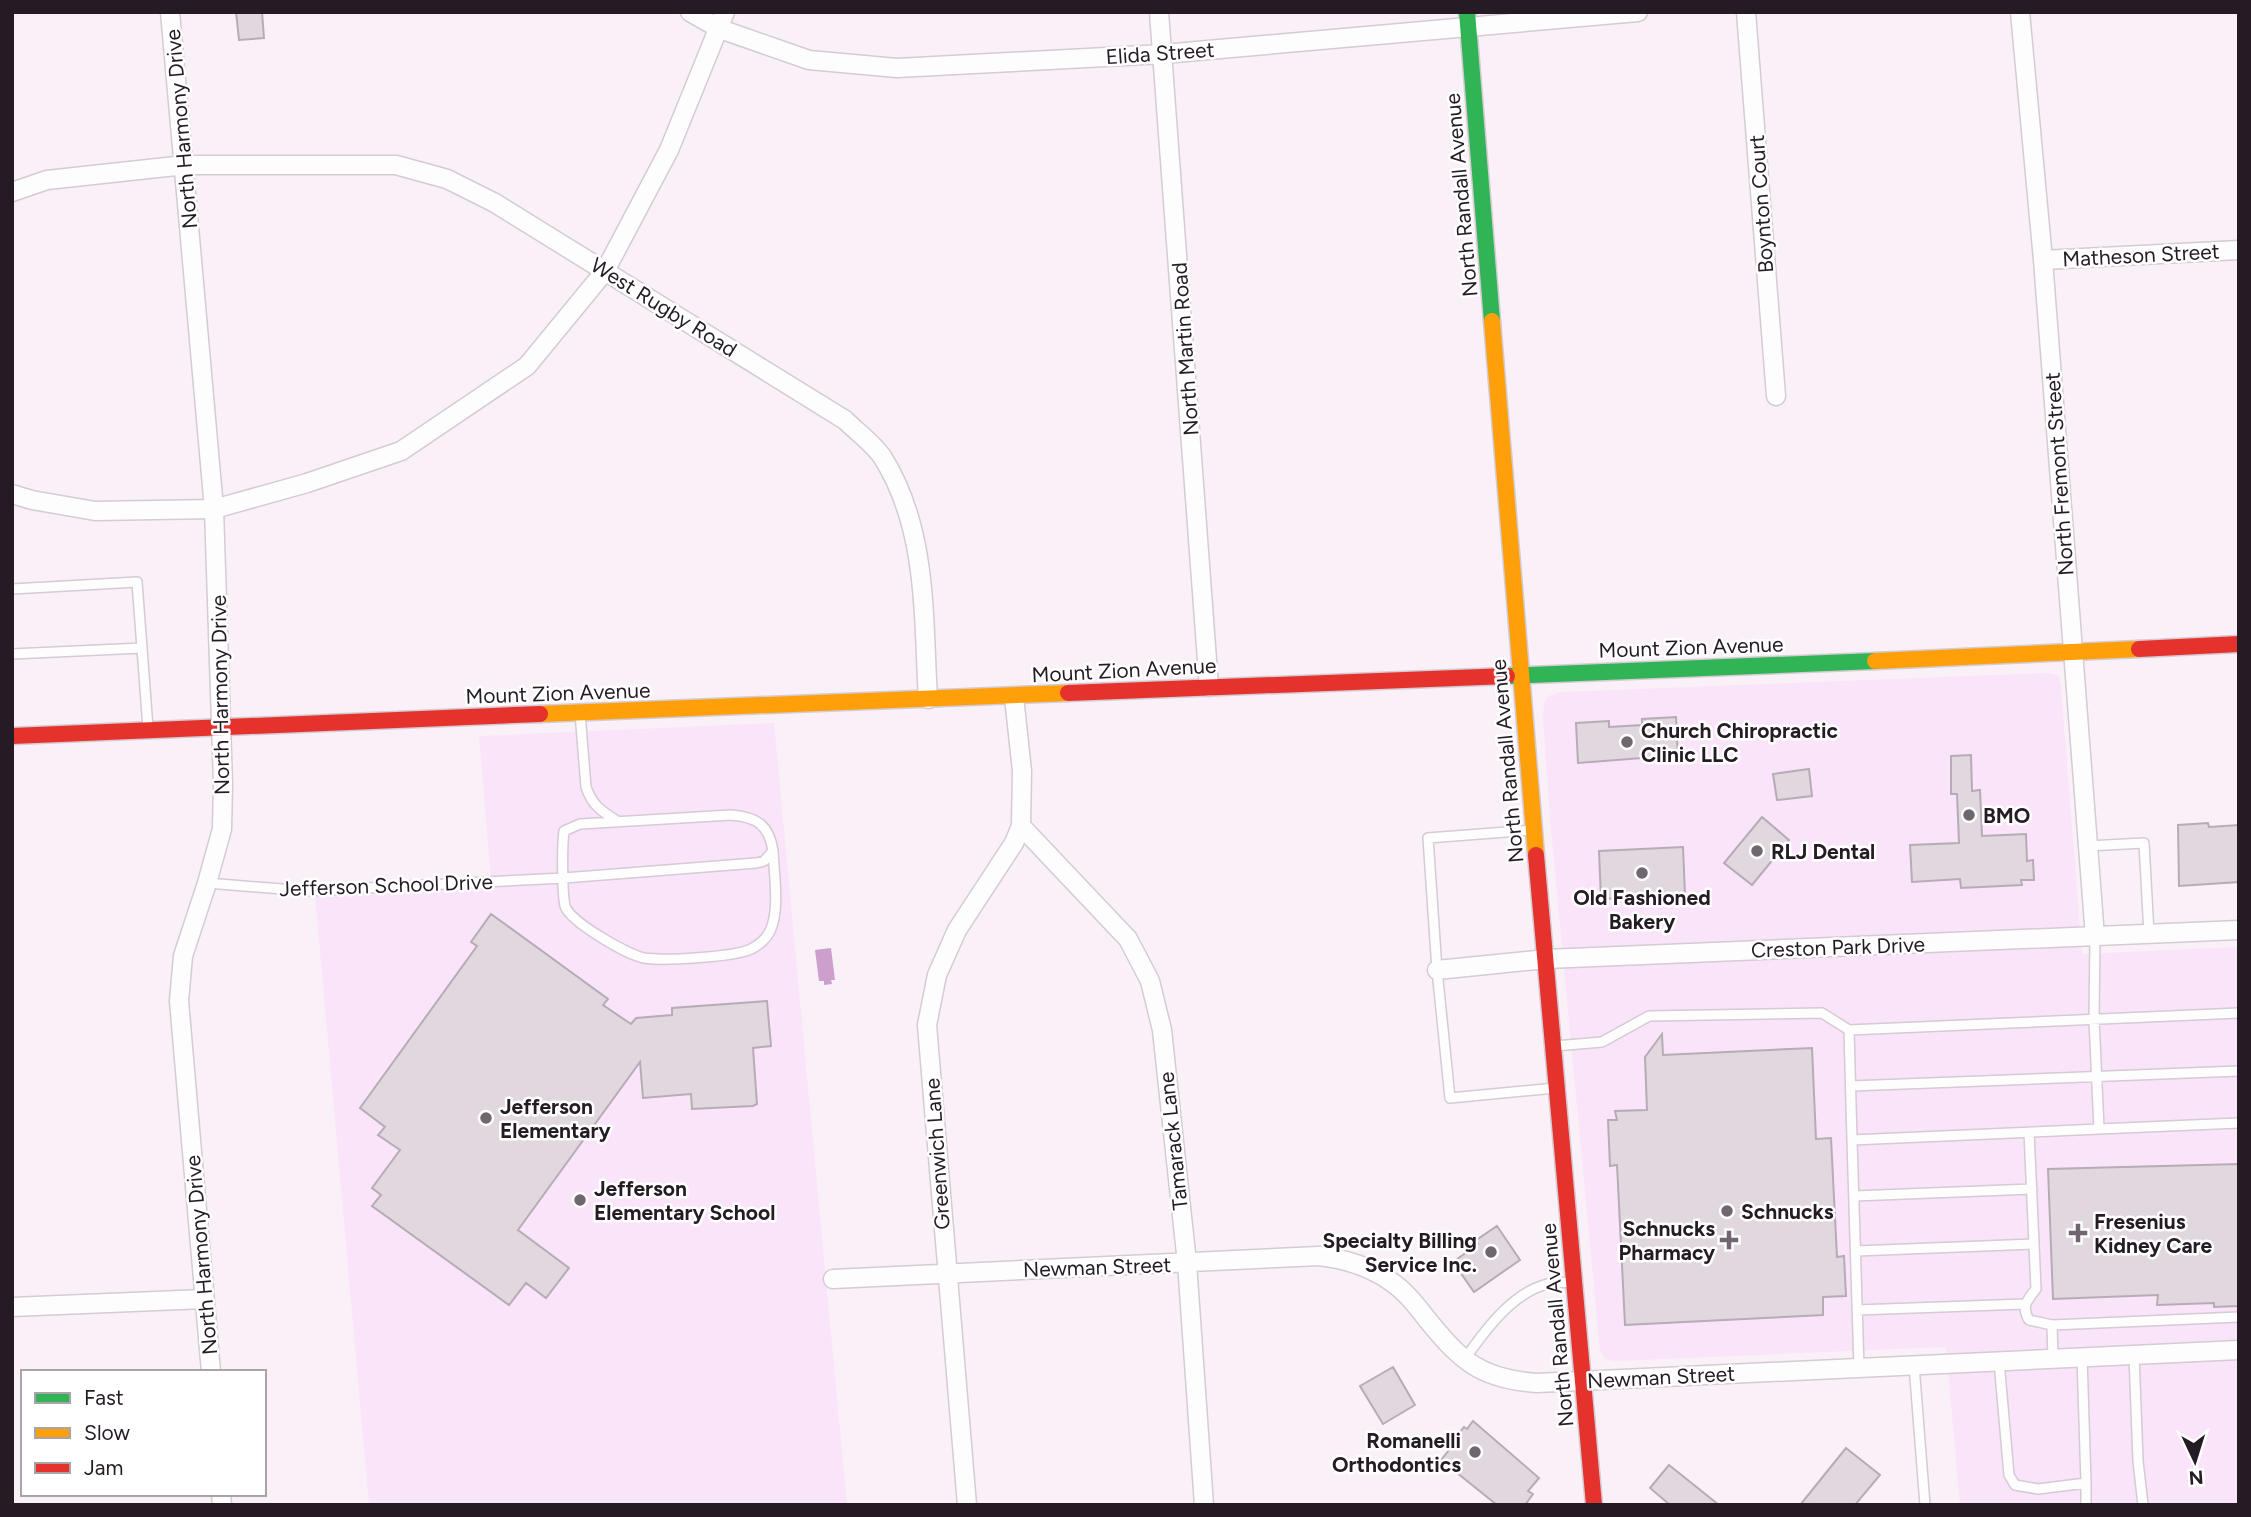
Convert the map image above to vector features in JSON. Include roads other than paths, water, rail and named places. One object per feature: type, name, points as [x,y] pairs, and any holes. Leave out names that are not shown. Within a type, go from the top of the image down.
[{"type":"main road","name":"North Randall Avenue","points":[[1468,20],[1520,676],[1594,1505]]},
{"type":"main road","name":"Mount Zion Avenue","points":[[12,736],[1014,697],[2239,644]]},
{"type":"street","name":"North Harmony Drive","points":[[170,12],[214,509],[222,726],[222,829],[208,883],[183,956],[179,1001],[211,1370]]},
{"type":"street","name":"Elida Street","points":[[690,12],[722,20],[809,60],[897,68],[1163,54],[1468,20],[1638,12]]},
{"type":"street","name":"North Martin Road","points":[[1159,12],[1209,687]]},
{"type":"street","name":"Boynton Court","points":[[1746,12],[1776,396]]},
{"type":"street","name":"North Fremont Street","points":[[2020,12],[2043,260],[2095,937]]},
{"type":"street","points":[[12,494],[95,511],[214,509],[307,483],[401,451],[527,366],[605,271],[669,150],[722,20]]},
{"type":"street","name":"West Rugby Road","points":[[12,192],[47,180],[185,165],[396,165],[447,179],[495,203],[845,420],[882,456],[905,501],[918,547],[929,699]]},
{"type":"street","name":"Matheson Street","points":[[2043,260],[2239,250]]},
{"type":"street","points":[[1014,697],[1022,771],[1021,826]]},
{"type":"street","name":"Tamarack Lane","points":[[1021,826],[1128,939],[1150,981],[1162,1030],[1187,1263],[1204,1505]]},
{"type":"street","name":"Greenwich Lane","points":[[967,1505],[927,1024],[937,975],[957,929],[1014,843],[1021,826]]},
{"type":"street","name":"Creston Park Drive","points":[[1437,970],[1546,959],[2239,930]]},
{"type":"street","name":"Newman Street","points":[[833,1279],[1319,1256],[1343,1259],[1368,1268],[1394,1284],[1418,1308],[1450,1348],[1464,1360],[1484,1372],[1513,1381],[1537,1383],[2239,1350]]},
{"type":"street","points":[[12,1307],[204,1299]]},
{"type":"lane","points":[[12,589],[137,582],[148,730]]},
{"type":"lane","points":[[12,654],[142,648]]},
{"type":"lane","points":[[580,713],[586,787],[590,799],[598,810],[619,821]]},
{"type":"lane","points":[[744,816],[754,820],[770,834],[773,851],[775,905],[771,931],[750,950],[734,954],[661,959],[642,957],[625,950],[572,916],[565,907],[564,831],[580,824],[744,816]]},
{"type":"lane","points":[[1534,830],[1428,838],[1437,970],[1450,1098],[1557,1088]]},
{"type":"lane","points":[[2088,846],[2144,842],[2149,934]]},
{"type":"lane","name":"Jefferson School Drive","points":[[208,883],[307,891],[564,878],[757,863],[764,861],[773,851]]},
{"type":"lane","points":[[2095,937],[2094,1019],[2099,1129]]},
{"type":"lane","points":[[1554,1046],[1602,1042],[1648,1016],[1822,1013],[1849,1030],[2239,1013]]},
{"type":"lane","points":[[1849,1030],[1859,1367]]},
{"type":"lane","points":[[1851,1086],[2239,1072]]},
{"type":"lane","points":[[1853,1140],[2239,1123]]},
{"type":"lane","points":[[2029,1132],[2036,1289],[2025,1304],[2025,1313],[2029,1320],[2052,1325],[2239,1317]]},
{"type":"lane","points":[[1854,1196],[2032,1189]]},
{"type":"lane","points":[[1856,1251],[2034,1244]]},
{"type":"lane","points":[[1464,1360],[1495,1318],[1519,1299],[1544,1285],[1574,1282]]},
{"type":"lane","points":[[1857,1310],[2025,1304]]},
{"type":"lane","points":[[2052,1325],[2053,1359]]},
{"type":"lane","points":[[2134,1355],[2138,1461],[2143,1505]]},
{"type":"lane","points":[[2082,1357],[2086,1505]]},
{"type":"lane","points":[[1999,1361],[2009,1475],[2015,1485],[2038,1489],[2086,1483]]},
{"type":"lane","points":[[1914,1365],[1925,1505]]},
{"type":"place","name":"Church Chiropractic Clinic LLC","points":[[1627,742]]},
{"type":"place","name":"BMO","points":[[1969,815]]},
{"type":"place","name":"RLJ Dental","points":[[1757,851]]},
{"type":"place","name":"Old Fashioned Bakery","points":[[1642,873]]},
{"type":"place","name":"Jefferson Elementary","points":[[486,1118]]},
{"type":"place","name":"Jefferson Elementary School","points":[[580,1200]]},
{"type":"place","name":"Schnucks","points":[[1727,1211]]},
{"type":"place","name":"Fresenius Kidney Care","points":[[2078,1233]]},
{"type":"place","name":"Schnucks Pharmacy","points":[[1729,1240]]},
{"type":"place","name":"Specialty Billing Service Inc.","points":[[1491,1252]]},
{"type":"place","name":"Romanelli Orthodontics","points":[[1475,1452]]}]
